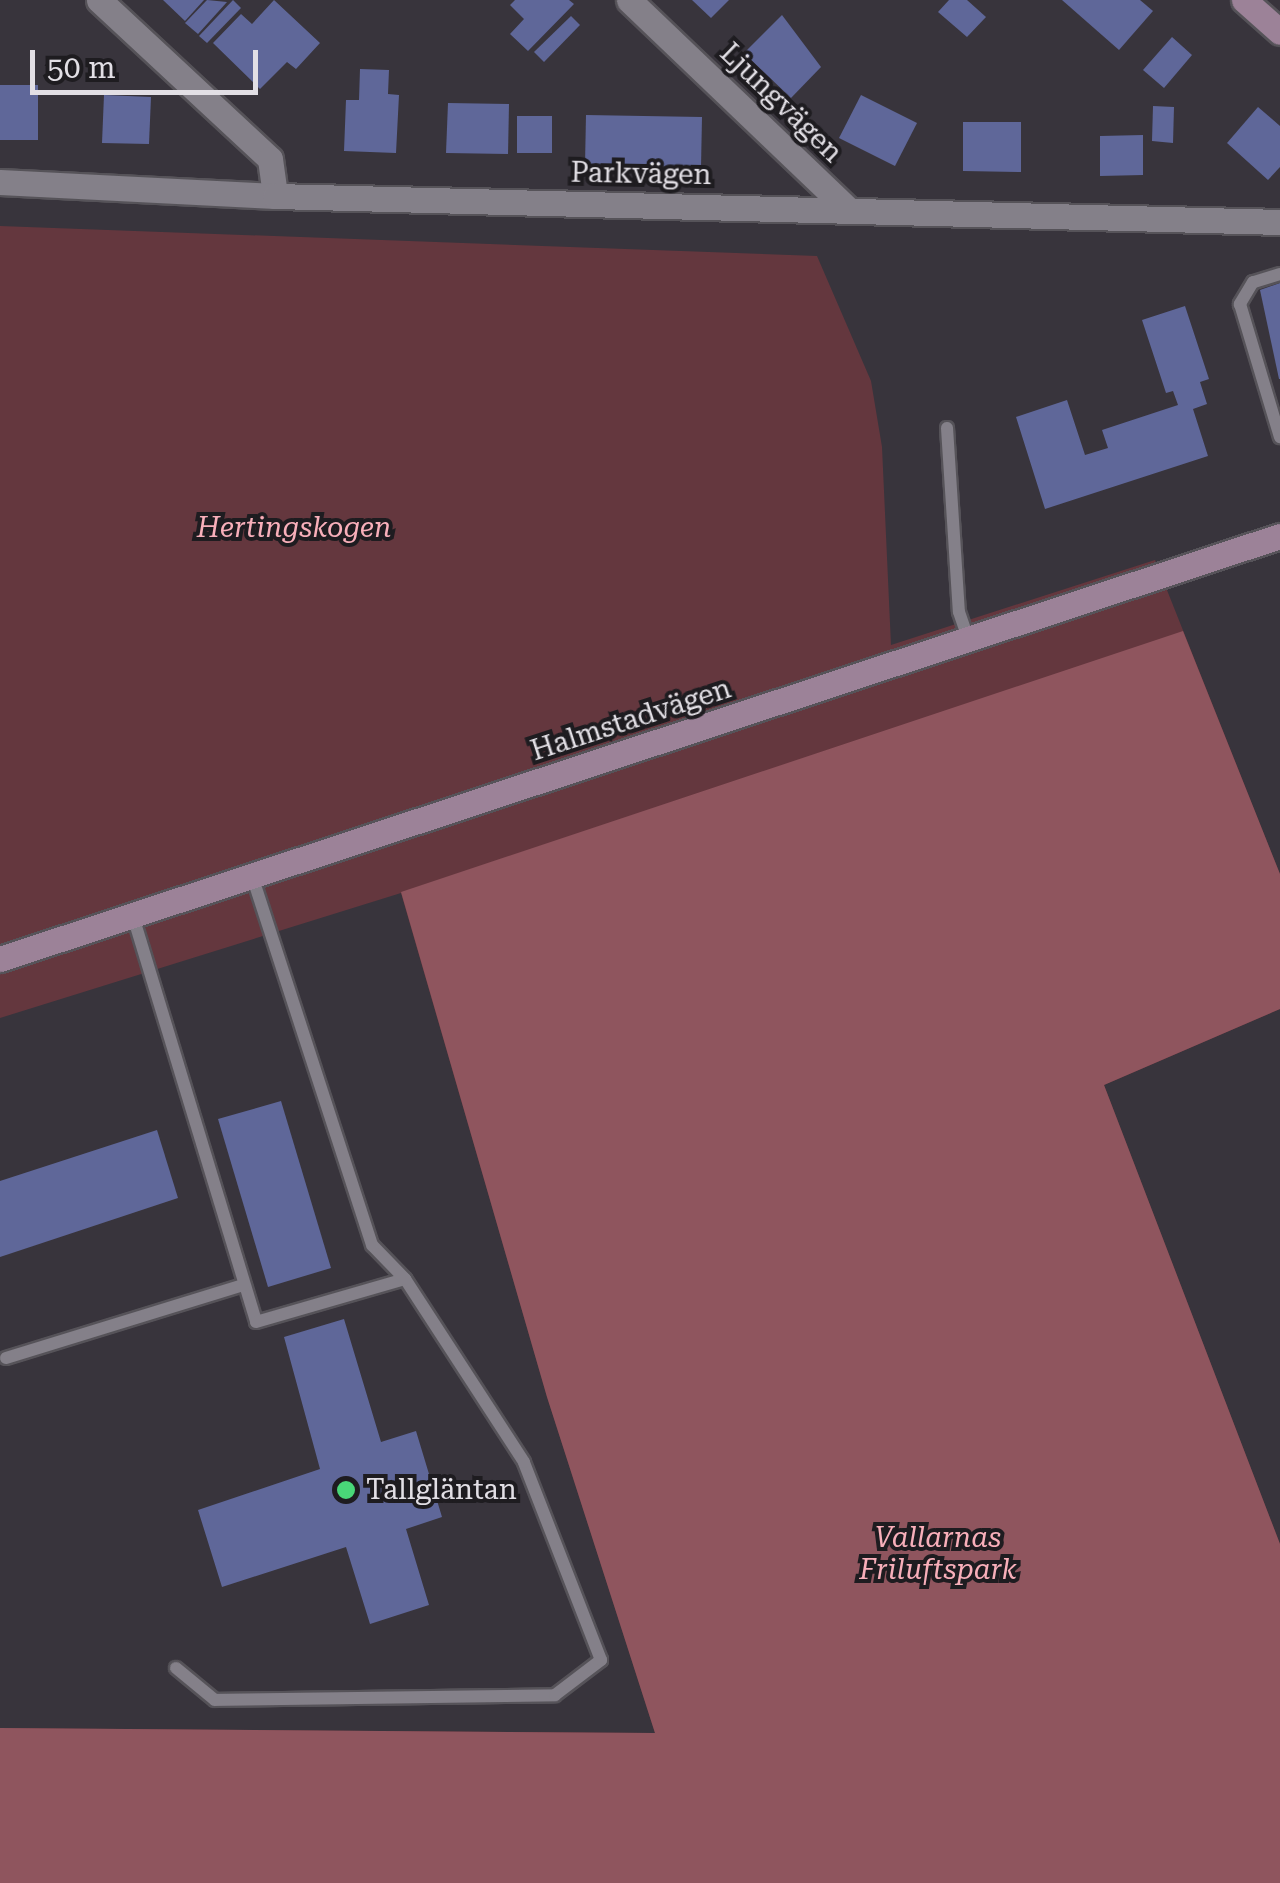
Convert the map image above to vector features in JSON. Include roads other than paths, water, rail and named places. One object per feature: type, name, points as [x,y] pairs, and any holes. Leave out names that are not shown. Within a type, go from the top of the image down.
[{"type":"main road","points":[[1244,0],[1280,32]]},
{"type":"main road","name":"Halmstadvägen","points":[[0,959],[251,872],[969,641],[1280,536]]},
{"type":"street","points":[[99,0],[270,159],[275,196]]},
{"type":"street","name":"Ljungvägen","points":[[629,0],[847,208]]},
{"type":"street","name":"Parkvägen","points":[[0,182],[275,196],[1280,222]]},
{"type":"lane","points":[[1280,274],[1253,282],[1240,304],[1280,437]]},
{"type":"lane","points":[[948,428],[959,612],[969,641]]},
{"type":"lane","points":[[176,1668],[215,1700],[554,1695],[601,1660],[524,1462],[404,1279],[372,1245],[251,872]]},
{"type":"lane","points":[[132,914],[256,1322],[404,1279]]},
{"type":"lane","points":[[6,1358],[244,1285]]},
{"type":"place","name":"Tallgläntan","points":[[346,1490]]},
{"type":"park label","name":"Hertingskogen","points":[[294,528]]},
{"type":"park label","name":"Vallarnas Friluftspark","points":[[938,1554]]}]
